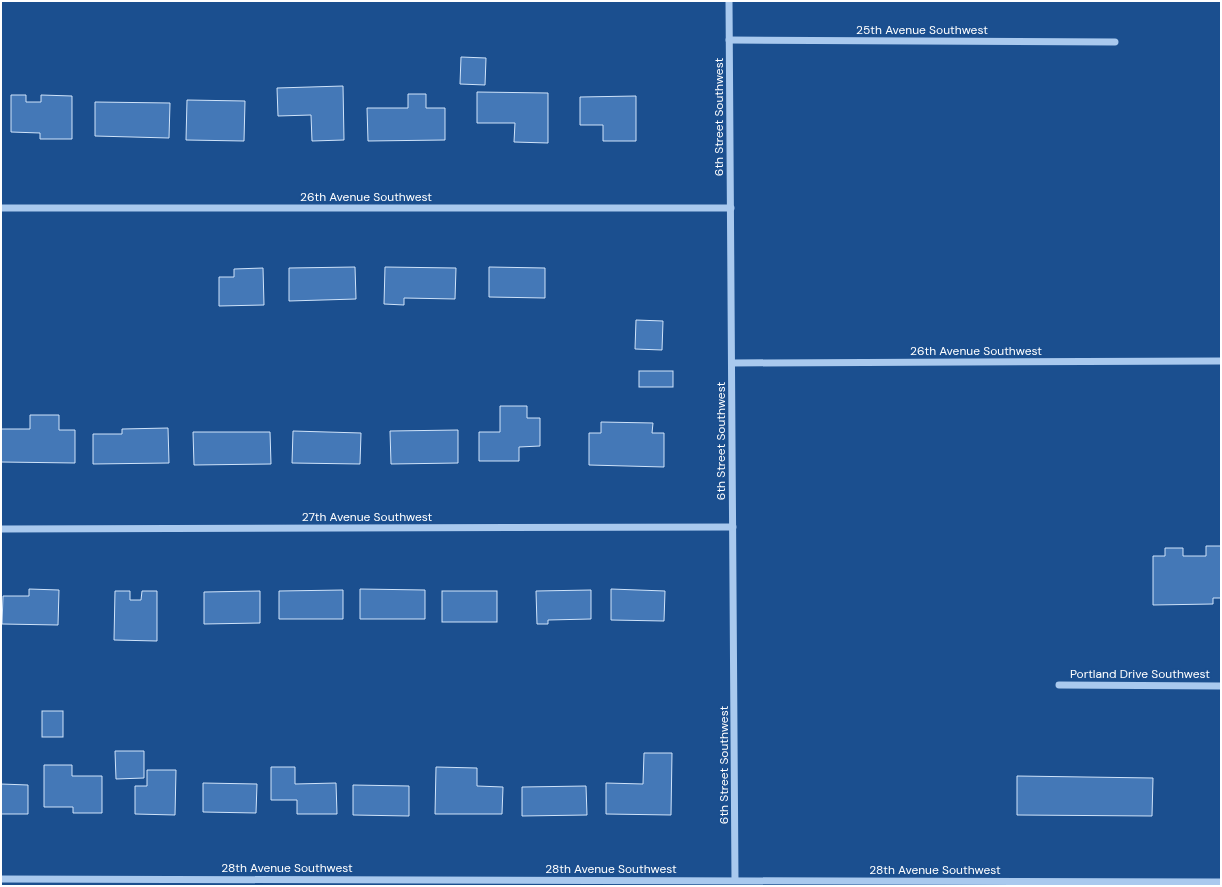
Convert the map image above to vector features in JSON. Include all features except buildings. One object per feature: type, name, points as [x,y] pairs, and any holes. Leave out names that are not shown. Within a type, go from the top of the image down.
[{"type":"street","name":"6th Street Southwest","points":[[729,1],[736,880]]},
{"type":"street","name":"25th Avenue Southwest","points":[[730,40],[1115,42]]},
{"type":"street","name":"26th Avenue Southwest","points":[[1,208],[730,208]]},
{"type":"street","name":"26th Avenue Southwest","points":[[732,363],[1221,361]]},
{"type":"street","name":"27th Avenue Southwest","points":[[1,529],[733,527]]},
{"type":"street","name":"Portland Drive Southwest","points":[[1059,685],[1221,686]]},
{"type":"street","name":"28th Avenue Southwest","points":[[1,879],[1221,882]]}]
